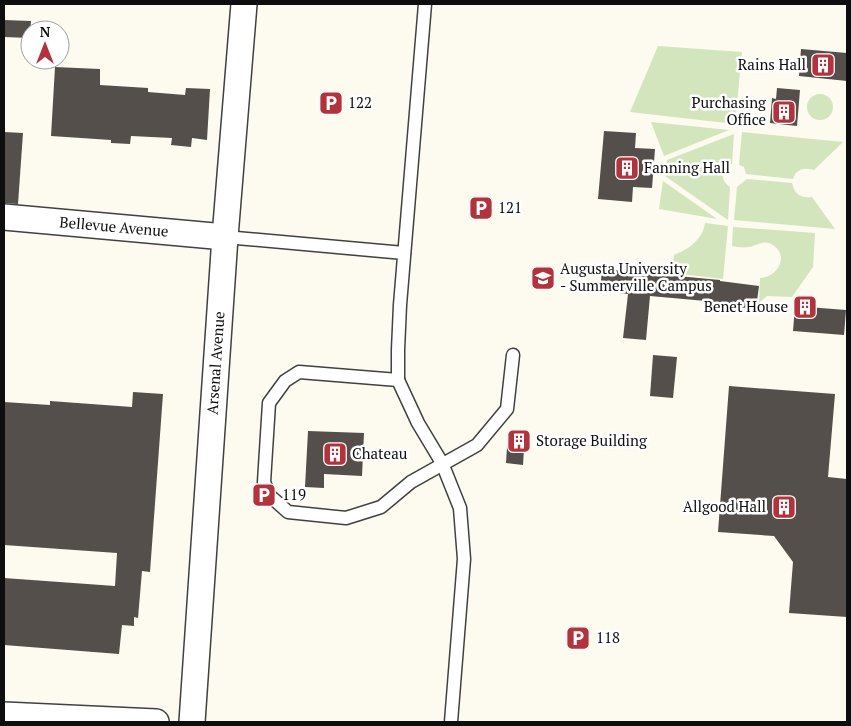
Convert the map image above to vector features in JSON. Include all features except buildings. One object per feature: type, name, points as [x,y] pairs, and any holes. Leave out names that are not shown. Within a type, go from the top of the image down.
[{"type":"street","name":"Arsenal Avenue","points":[[192,722],[225,236],[244,4]]},
{"type":"street","name":"Bellevue Avenue","points":[[4,217],[225,236]]},
{"type":"street","points":[[4,715],[46,720],[156,722]]},
{"type":"lane","points":[[425,4],[398,332],[398,380],[418,423],[442,463],[460,508],[464,559],[451,722]]},
{"type":"lane","points":[[225,236],[404,253]]},
{"type":"lane","points":[[398,380],[299,372],[285,382],[269,403],[264,482],[269,495],[288,512],[346,518],[381,507],[411,482],[477,445],[507,408],[513,355]]},
{"type":"green space","points":[[658,46],[742,52],[735,124],[630,112]]},
{"type":"green space","points":[[820,94],[829,98],[833,107],[829,116],[820,120],[811,116],[807,107],[811,98]]},
{"type":"green space","points":[[651,122],[729,130],[664,156]]},
{"type":"green space","points":[[742,132],[843,142],[814,170],[801,170],[796,173],[793,179],[746,174],[744,167],[739,165]]},
{"type":"green space","points":[[734,134],[732,164],[723,172],[724,181],[730,187],[728,220],[665,176],[667,160]]},
{"type":"green space","points":[[747,179],[792,183],[799,195],[812,197],[835,229],[734,220],[737,187]]},
{"type":"green space","points":[[663,181],[717,219],[659,209]]},
{"type":"green space","points":[[705,223],[728,226],[723,279],[672,273],[674,255],[685,250],[698,239]]},
{"type":"green space","points":[[733,227],[815,233],[813,267],[792,297],[767,296],[759,303],[760,278],[772,274],[776,270],[781,260],[781,255],[769,243],[760,243],[746,247],[732,246]]},
{"type":"place","name":"Rains Hall","points":[[823,65]]},
{"type":"place","name":"122","points":[[331,103]]},
{"type":"place","name":"Purchasing Office","points":[[784,112]]},
{"type":"place","name":"Fanning Hall","points":[[627,168]]},
{"type":"place","name":"121","points":[[481,208]]},
{"type":"place","name":"Augusta University - Summerville Campus","points":[[543,278]]},
{"type":"place","name":"Benet House","points":[[805,307]]},
{"type":"place","name":"Storage Building","points":[[519,441]]},
{"type":"place","name":"Chateau","points":[[335,454]]},
{"type":"place","name":"119","points":[[264,495]]},
{"type":"place","name":"Allgood Hall","points":[[784,507]]},
{"type":"place","name":"118","points":[[578,638]]}]
